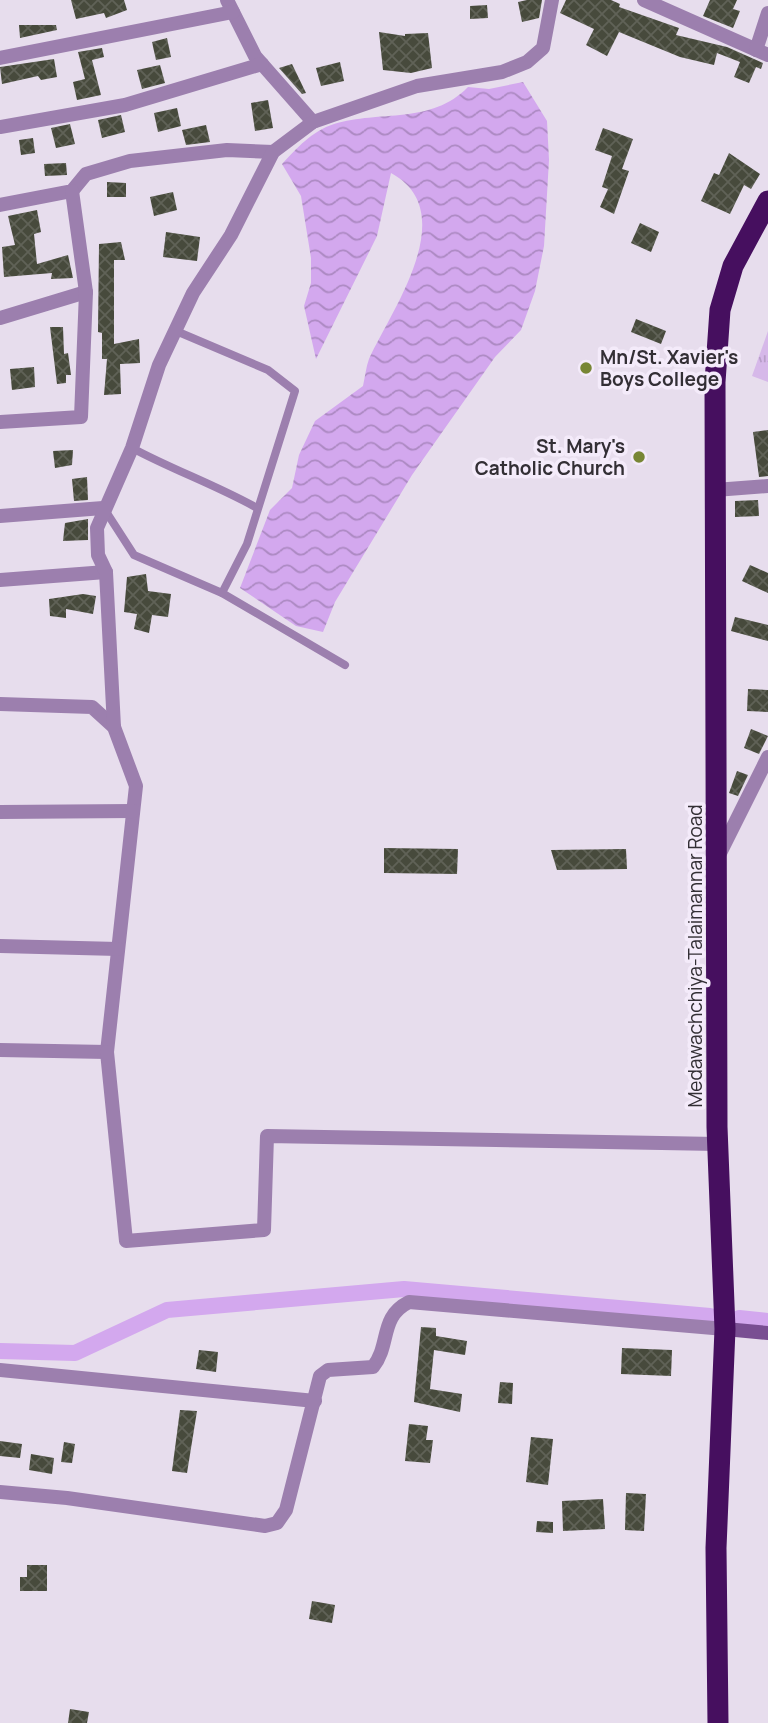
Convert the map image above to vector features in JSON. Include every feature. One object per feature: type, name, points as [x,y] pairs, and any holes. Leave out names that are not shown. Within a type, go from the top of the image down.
[{"type":"highway","name":"Medawachchiya-Talaimannar Road","points":[[718,1723],[716,1548],[725,1329],[718,1144],[719,855],[715,490],[720,310],[733,266],[768,201]]},
{"type":"street","points":[[552,0],[543,48],[527,62],[502,72],[417,86],[313,122],[273,152],[231,235],[193,293],[159,365],[132,448],[103,508],[97,528],[98,555],[106,572],[114,727],[136,786],[107,1052],[126,1241],[264,1230],[267,1136],[718,1144]]},
{"type":"street","points":[[644,0],[762,52],[768,13]]},
{"type":"street","points":[[0,58],[230,6],[262,64],[313,122]]},
{"type":"street","points":[[0,127],[125,105],[262,64]]},
{"type":"street","points":[[0,205],[72,191],[86,174],[130,161],[227,150],[273,152]]},
{"type":"street","points":[[0,422],[80,417],[86,292],[72,191]]},
{"type":"street","points":[[0,318],[86,292]]},
{"type":"street","points":[[715,490],[768,486]]},
{"type":"street","points":[[0,516],[103,508]]},
{"type":"street","points":[[0,580],[106,572]]},
{"type":"street","points":[[0,704],[92,707],[114,727]]},
{"type":"street","points":[[719,855],[768,757]]},
{"type":"street","points":[[0,812],[133,811]]},
{"type":"street","points":[[0,946],[118,949]]},
{"type":"street","points":[[0,1050],[107,1052]]},
{"type":"street","points":[[0,1492],[67,1498],[265,1526],[277,1523],[286,1510],[320,1376],[328,1370],[373,1367],[381,1357],[388,1321],[396,1308],[409,1302],[768,1333]]},
{"type":"street","points":[[0,1370],[315,1401]]},
{"type":"lane","points":[[176,331],[268,370],[295,391],[247,544],[222,593]]},
{"type":"lane","points":[[132,448],[177,471],[218,486],[257,508]]},
{"type":"lane","points":[[103,508],[134,555],[222,593],[345,665]]},
{"type":"green space","points":[[768,331],[768,382],[752,376]]},
{"type":"water","points":[[523,82],[547,121],[549,160],[544,246],[535,291],[521,330],[495,357],[412,475],[335,602],[323,632],[296,626],[240,588],[270,510],[292,488],[299,455],[315,421],[363,386],[369,359],[405,289],[415,263],[421,236],[421,212],[412,190],[391,173],[377,236],[316,359],[304,306],[311,283],[311,258],[301,196],[282,164],[312,136],[334,124],[421,112],[454,99],[468,87],[489,89]]},
{"type":"building","points":[[71,0],[124,0],[127,10],[106,18],[104,13],[76,19]]},
{"type":"building","points":[[542,0],[539,18],[522,22],[518,2]]},
{"type":"building","points":[[566,0],[611,0],[620,4],[619,7],[679,28],[676,35],[727,47],[763,63],[761,69],[756,67],[749,83],[734,77],[740,62],[717,53],[714,65],[680,57],[619,32],[607,56],[586,45],[594,29],[560,13]]},
{"type":"building","points":[[710,0],[737,0],[733,9],[740,11],[733,28],[703,16]]},
{"type":"building","points":[[487,5],[488,18],[470,19],[470,6]]},
{"type":"building","points":[[19,25],[56,25],[57,30],[20,38]]},
{"type":"building","points":[[379,32],[405,36],[428,33],[432,68],[411,73],[383,70]]},
{"type":"building","points":[[167,38],[171,57],[156,60],[152,42]]},
{"type":"building","points":[[102,48],[104,57],[92,60],[101,95],[77,100],[73,82],[85,79],[78,52]]},
{"type":"building","points":[[54,59],[57,77],[41,80],[38,76],[2,84],[0,67]]},
{"type":"building","points":[[340,62],[344,81],[321,86],[316,68]]},
{"type":"building","points":[[292,64],[306,93],[302,94],[279,68]]},
{"type":"building","points":[[160,65],[165,83],[142,89],[137,70]]},
{"type":"building","points":[[268,100],[273,128],[255,131],[251,103]]},
{"type":"building","points":[[177,108],[181,126],[158,132],[154,113]]},
{"type":"building","points":[[121,115],[125,132],[102,138],[98,120]]},
{"type":"building","points":[[70,124],[75,144],[56,148],[51,128]]},
{"type":"building","points":[[206,125],[210,142],[186,145],[182,130]]},
{"type":"building","points":[[603,128],[633,139],[622,169],[629,171],[614,214],[600,207],[608,189],[602,187],[612,156],[595,150]]},
{"type":"building","points":[[33,138],[35,153],[21,155],[19,140]]},
{"type":"building","points":[[729,153],[760,174],[751,189],[744,185],[730,214],[701,201],[714,173],[719,175]]},
{"type":"building","points":[[66,163],[67,175],[45,176],[44,164]]},
{"type":"building","points":[[107,182],[126,183],[126,197],[107,197]]},
{"type":"building","points":[[173,192],[177,210],[154,216],[150,197]]},
{"type":"building","points":[[37,210],[41,232],[34,234],[37,264],[68,255],[73,278],[51,279],[52,273],[4,277],[2,247],[15,245],[8,216]]},
{"type":"building","points":[[640,223],[659,232],[651,252],[631,243]]},
{"type":"building","points":[[166,232],[200,237],[197,261],[163,257]]},
{"type":"building","points":[[121,242],[125,260],[114,260],[114,344],[139,339],[140,363],[120,364],[121,394],[104,395],[107,359],[102,359],[102,333],[98,332],[99,244]]},
{"type":"building","points":[[636,319],[666,331],[661,344],[631,332]]},
{"type":"building","points":[[50,327],[63,327],[64,354],[68,353],[71,375],[66,375],[66,383],[57,384]]},
{"type":"building","points":[[34,367],[35,387],[12,390],[10,369]]},
{"type":"building","points":[[768,430],[768,476],[759,477],[753,432]]},
{"type":"building","points":[[73,450],[72,465],[55,468],[53,451]]},
{"type":"building","points":[[87,477],[88,500],[74,501],[72,479]]},
{"type":"building","points":[[758,500],[759,516],[735,517],[735,501]]},
{"type":"building","points":[[88,519],[88,540],[63,541],[65,523]]},
{"type":"building","points":[[750,565],[768,573],[768,593],[742,581]]},
{"type":"building","points":[[146,574],[148,591],[171,594],[168,617],[152,615],[149,633],[134,629],[137,614],[124,612],[127,577]]},
{"type":"building","points":[[83,594],[96,596],[93,614],[66,609],[66,618],[50,616],[49,599]]},
{"type":"building","points":[[735,617],[768,625],[768,641],[731,631]]},
{"type":"building","points":[[748,689],[768,690],[768,712],[747,711]]},
{"type":"building","points":[[751,729],[768,736],[759,754],[744,748]]},
{"type":"building","points":[[737,771],[748,775],[738,796],[729,793]]},
{"type":"building","points":[[384,848],[458,849],[457,874],[384,873]]},
{"type":"building","points":[[626,849],[627,869],[557,870],[551,850]]},
{"type":"building","points":[[421,1327],[436,1328],[436,1336],[467,1341],[465,1355],[434,1350],[430,1389],[462,1394],[460,1412],[414,1402]]},
{"type":"building","points":[[622,1348],[672,1350],[671,1376],[621,1374]]},
{"type":"building","points":[[199,1350],[218,1352],[216,1372],[196,1369]]},
{"type":"building","points":[[500,1382],[513,1383],[512,1404],[498,1403]]},
{"type":"building","points":[[180,1410],[197,1411],[187,1473],[172,1471]]},
{"type":"building","points":[[409,1424],[428,1426],[426,1440],[433,1440],[430,1463],[405,1461]]},
{"type":"building","points":[[531,1437],[553,1439],[548,1485],[526,1482]]},
{"type":"building","points":[[0,1441],[22,1444],[20,1458],[0,1456]]},
{"type":"building","points":[[64,1442],[75,1444],[72,1463],[61,1462]]},
{"type":"building","points":[[31,1454],[54,1458],[52,1474],[29,1470]]},
{"type":"building","points":[[626,1493],[646,1494],[644,1531],[625,1530]]},
{"type":"building","points":[[603,1499],[605,1529],[563,1531],[562,1501]]},
{"type":"building","points":[[537,1521],[553,1522],[553,1533],[536,1532]]},
{"type":"building","points":[[27,1565],[47,1565],[47,1591],[20,1591],[20,1577],[27,1577]]},
{"type":"building","points":[[312,1601],[335,1605],[332,1623],[309,1619]]},
{"type":"building","points":[[70,1709],[89,1712],[87,1723],[68,1723]]},
{"type":"waterway","points":[[0,1351],[75,1353],[167,1310],[404,1289],[710,1316]]},
{"type":"waterway","points":[[739,1318],[768,1321]]},
{"type":"place","name":"Mn/St. Xavier's Boys College","points":[[586,368]]},
{"type":"place","name":"St. Mary's Catholic Church","points":[[639,457]]}]
